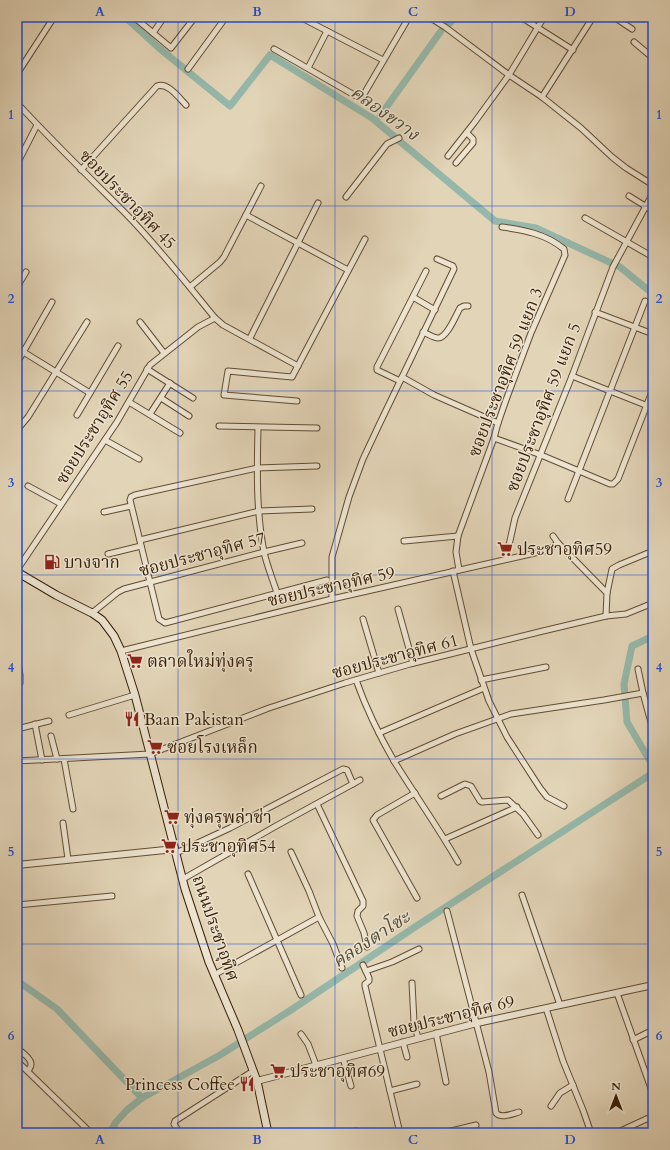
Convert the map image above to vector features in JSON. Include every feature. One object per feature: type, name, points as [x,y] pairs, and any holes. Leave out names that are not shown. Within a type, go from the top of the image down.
[{"type":"main road","name":"ถนนประชาอุทิศ","points":[[17,571],[102,620],[108,627],[121,651],[183,879],[202,943],[238,1030],[257,1081],[268,1133]]},
{"type":"street","points":[[17,74],[54,17]]},
{"type":"street","points":[[134,17],[170,47],[172,47],[195,17]]},
{"type":"street","points":[[153,33],[164,17]]},
{"type":"street","points":[[188,69],[226,17]]},
{"type":"street","points":[[300,17],[383,60]]},
{"type":"street","points":[[274,49],[356,96],[360,96],[364,94],[409,17]]},
{"type":"street","points":[[429,17],[542,97],[581,128],[612,157],[653,185]]},
{"type":"street","points":[[521,17],[573,50]]},
{"type":"street","points":[[448,156],[467,133],[509,75],[544,17]]},
{"type":"street","points":[[542,97],[593,17]]},
{"type":"street","points":[[614,17],[632,29]]},
{"type":"street","points":[[308,68],[327,31]]},
{"type":"street","points":[[634,42],[653,58]]},
{"type":"street","points":[[81,170],[157,86],[161,84],[166,85],[186,105]]},
{"type":"street","name":"ซอยประชาอุทิศ 45","points":[[17,104],[156,246],[215,318],[223,325],[250,338],[298,366]]},
{"type":"street","points":[[17,164],[37,125]]},
{"type":"street","points":[[456,163],[473,143],[473,140],[467,133]]},
{"type":"street","points":[[346,197],[387,144],[397,139]]},
{"type":"street","points":[[190,287],[220,262],[260,186]]},
{"type":"street","name":"ซอยประชาอุทิศ 59 แยก 5","points":[[506,559],[515,518],[572,376],[595,312],[614,265],[653,193]]},
{"type":"street","points":[[629,196],[653,211]]},
{"type":"street","points":[[250,338],[297,242],[318,203]]},
{"type":"street","points":[[246,215],[348,270]]},
{"type":"street","points":[[585,218],[653,257]]},
{"type":"street","name":"ซอยประชาอุทิศ 59 แยก 3","points":[[502,227],[532,232],[552,240],[564,249],[565,255],[531,333],[458,536],[456,570],[471,649],[484,688],[507,737],[547,797],[564,806]]},
{"type":"street","points":[[297,401],[224,395],[228,371],[292,377],[365,239]]},
{"type":"street","points":[[332,599],[332,557],[349,497],[363,459],[454,269],[453,266],[437,259]]},
{"type":"street","points":[[426,271],[377,367],[377,370],[401,379],[498,423]]},
{"type":"street","points":[[17,287],[26,272]]},
{"type":"street","points":[[413,297],[435,310]]},
{"type":"street","points":[[568,499],[645,301]]},
{"type":"street","points":[[17,363],[52,302]]},
{"type":"street","points":[[423,332],[437,338],[441,337],[446,334],[460,308],[468,306]]},
{"type":"street","points":[[595,312],[653,334]]},
{"type":"street","name":"ซอยประชาอุทิศ 55","points":[[17,571],[105,440],[129,402],[147,369],[155,359],[198,327],[215,318]]},
{"type":"street","points":[[17,430],[28,417],[87,322]]},
{"type":"street","points":[[140,322],[164,353]]},
{"type":"street","points":[[77,415],[118,346]]},
{"type":"street","points":[[17,348],[90,393]]},
{"type":"street","points":[[147,369],[193,398]]},
{"type":"street","points":[[572,376],[653,408]]},
{"type":"street","points":[[150,414],[170,383]]},
{"type":"street","points":[[494,438],[541,455],[610,484],[616,483],[653,389]]},
{"type":"street","points":[[161,398],[189,416]]},
{"type":"street","points":[[129,402],[180,433]]},
{"type":"street","points":[[219,426],[258,428],[317,428]]},
{"type":"street","points":[[258,428],[257,468],[259,512],[264,552],[277,593]]},
{"type":"street","points":[[105,440],[139,459]]},
{"type":"street","points":[[317,466],[257,468],[135,495],[131,497],[131,506],[159,619],[165,622],[327,580]]},
{"type":"street","points":[[28,486],[61,504]]},
{"type":"street","points":[[104,512],[131,506]]},
{"type":"street","points":[[140,540],[259,512],[312,509]]},
{"type":"street","points":[[404,541],[458,536]]},
{"type":"street","points":[[553,536],[558,543],[608,593]]},
{"type":"street","name":"ซอยประชาอุทิศ 59","points":[[121,651],[332,599],[548,550],[558,543]]},
{"type":"street","name":"ซอยประชาอุทิศ 57","points":[[92,613],[121,590],[150,581],[264,552],[302,544]]},
{"type":"street","points":[[108,554],[141,546]]},
{"type":"street","points":[[606,616],[610,573],[614,567],[653,551]]},
{"type":"street","name":"ซอยประชาอุทิศ 61","points":[[17,761],[150,754],[269,708],[379,673],[606,616],[626,614],[653,603]]},
{"type":"street","points":[[398,609],[413,664]]},
{"type":"street","points":[[363,619],[379,673]]},
{"type":"street","points":[[17,656],[20,678],[20,683],[17,685]]},
{"type":"street","points":[[481,680],[546,667]]},
{"type":"street","points":[[638,669],[642,693],[653,730]]},
{"type":"street","points":[[356,680],[379,733],[394,761],[445,839],[458,862]]},
{"type":"street","points":[[379,733],[484,688]]},
{"type":"street","points":[[394,761],[455,734],[511,714],[621,698],[642,693]]},
{"type":"street","points":[[68,715],[134,695]]},
{"type":"street","points":[[17,729],[49,720]]},
{"type":"street","points":[[35,724],[42,760]]},
{"type":"street","points":[[51,736],[57,759]]},
{"type":"street","points":[[64,758],[73,809]]},
{"type":"street","points":[[17,865],[68,859],[176,851],[230,828],[343,769],[347,770],[353,784]]},
{"type":"street","points":[[183,879],[360,780]]},
{"type":"street","points":[[441,796],[465,784],[471,786],[480,801],[486,802],[508,800],[517,807],[538,835]]},
{"type":"street","points":[[415,793],[373,820],[417,898]]},
{"type":"street","points":[[317,804],[363,901],[364,906],[358,911],[357,916],[364,933],[367,947]]},
{"type":"street","points":[[445,839],[517,807]]},
{"type":"street","points":[[63,823],[68,859]]},
{"type":"street","points":[[291,852],[319,917],[333,944],[342,968]]},
{"type":"street","points":[[248,874],[301,995]]},
{"type":"street","points":[[522,895],[560,1005]]},
{"type":"street","points":[[17,905],[112,896]]},
{"type":"street","points":[[447,911],[489,1072],[496,1113],[502,1116],[519,1112]]},
{"type":"street","points":[[214,975],[319,917]]},
{"type":"street","points":[[366,971],[392,962],[419,949]]},
{"type":"street","points":[[363,965],[369,979],[365,986],[400,1133]]},
{"type":"street","points":[[412,983],[414,1022],[418,1038]]},
{"type":"street","name":"ซอยประชาอุทิศ 69","points":[[257,1081],[476,1023],[653,985]]},
{"type":"street","points":[[617,993],[653,1094]]},
{"type":"street","points":[[546,1008],[591,1133]]},
{"type":"street","points":[[633,1040],[653,1030]]},
{"type":"street","points":[[301,1034],[308,1044],[316,1065]]},
{"type":"street","points":[[436,1034],[446,1082]]},
{"type":"street","points":[[402,1042],[407,1057]]},
{"type":"street","points":[[17,1049],[31,1061],[28,1071]]},
{"type":"street","points":[[343,1058],[351,1086]]},
{"type":"street","points":[[17,1061],[91,1133]]},
{"type":"street","points":[[180,1133],[174,1124],[175,1121],[253,1070]]},
{"type":"street","points":[[390,1091],[417,1084]]},
{"type":"street","points":[[552,1106],[560,1093],[573,1085]]},
{"type":"street","points":[[616,1133],[653,1116]]},
{"type":"street","points":[[443,1133],[476,1125]]},
{"type":"street","points":[[346,1133],[356,1132]]},
{"type":"waterway","name":"คลองขวาง","points":[[125,17],[159,48],[230,106],[270,55],[372,118],[495,221],[536,228],[620,267],[653,294]]},
{"type":"waterway","points":[[449,24],[455,17]]},
{"type":"waterway","points":[[380,116],[441,31]]},
{"type":"waterway","name":"คลองขวาง","points":[[653,636],[632,646],[624,684],[627,722],[653,766]]},
{"type":"waterway","name":"คลองตาโซะ","points":[[110,1133],[116,1122],[127,1110],[142,1098],[220,1055],[291,1010],[415,927],[653,773]]},
{"type":"waterway","points":[[17,982],[57,1009],[142,1098]]},
{"type":"place","name":"ประชาอุทิศ59","points":[[505,549]]},
{"type":"place","name":"บางจาก","points":[[52,562]]},
{"type":"place","name":"ตลาดใหม่ทุ่งครุ","points":[[135,661]]},
{"type":"place","name":"Baan Pakistan","points":[[132,719]]},
{"type":"place","name":"ซอยโรงเหล็ก","points":[[155,747]]},
{"type":"place","name":"ทุ่งครุพล่าช่า","points":[[172,817]]},
{"type":"place","name":"ประชาอุทิศ54","points":[[169,846]]},
{"type":"place","name":"ประชาอุทิศ69","points":[[278,1071]]},
{"type":"place","name":"Princess Coffee","points":[[247,1084]]}]
